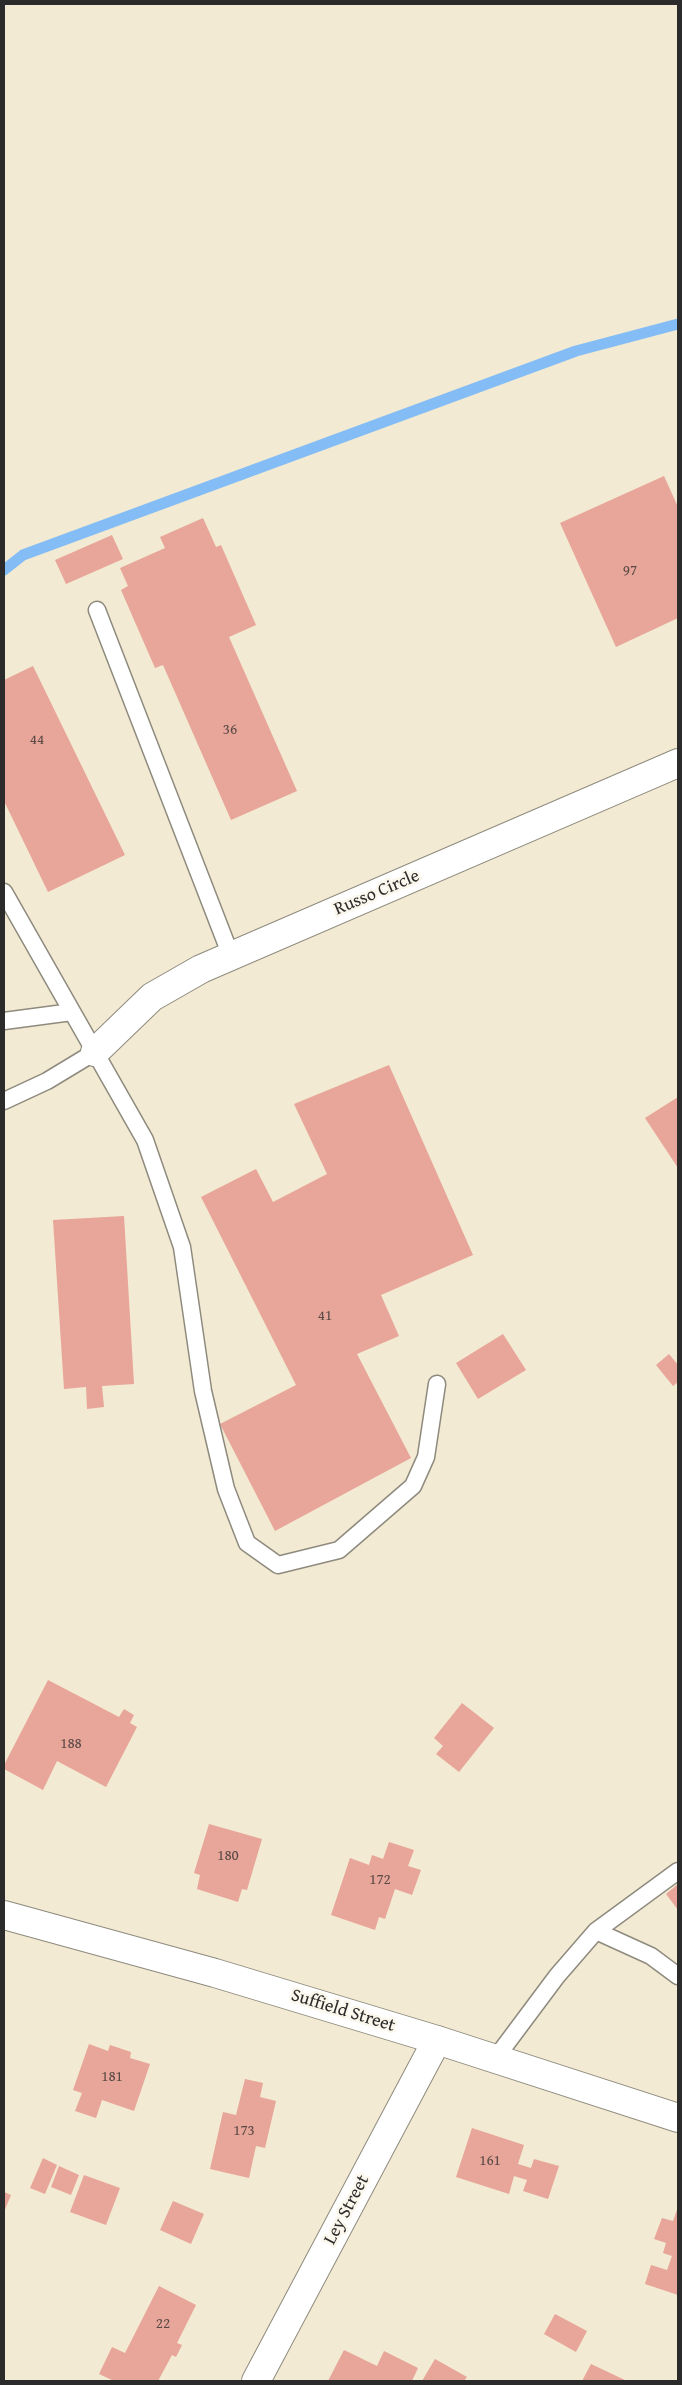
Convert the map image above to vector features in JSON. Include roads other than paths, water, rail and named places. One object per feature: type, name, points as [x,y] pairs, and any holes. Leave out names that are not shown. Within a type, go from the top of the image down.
[{"type":"street","name":"Russo Circle","points":[[95,1052],[152,997],[201,969],[678,763]]},
{"type":"street","name":"Suffield Street","points":[[4,1914],[215,1973],[676,2115]]},
{"type":"street","name":"Ley Street","points":[[256,2381],[437,2040]]},
{"type":"lane","points":[[97,610],[231,956]]},
{"type":"lane","points":[[4,892],[145,1140],[182,1247],[203,1391],[226,1489],[247,1543],[278,1566],[339,1550],[413,1486],[426,1457],[437,1384]]},
{"type":"lane","points":[[4,1021],[72,1012]]},
{"type":"lane","points":[[4,1101],[47,1081],[95,1052]]},
{"type":"lane","points":[[495,2059],[557,1976],[596,1931],[678,1871]]},
{"type":"lane","points":[[596,1931],[651,1956],[678,1976]]},
{"type":"waterway","points":[[4,570],[23,555],[576,351],[678,324]]}]
